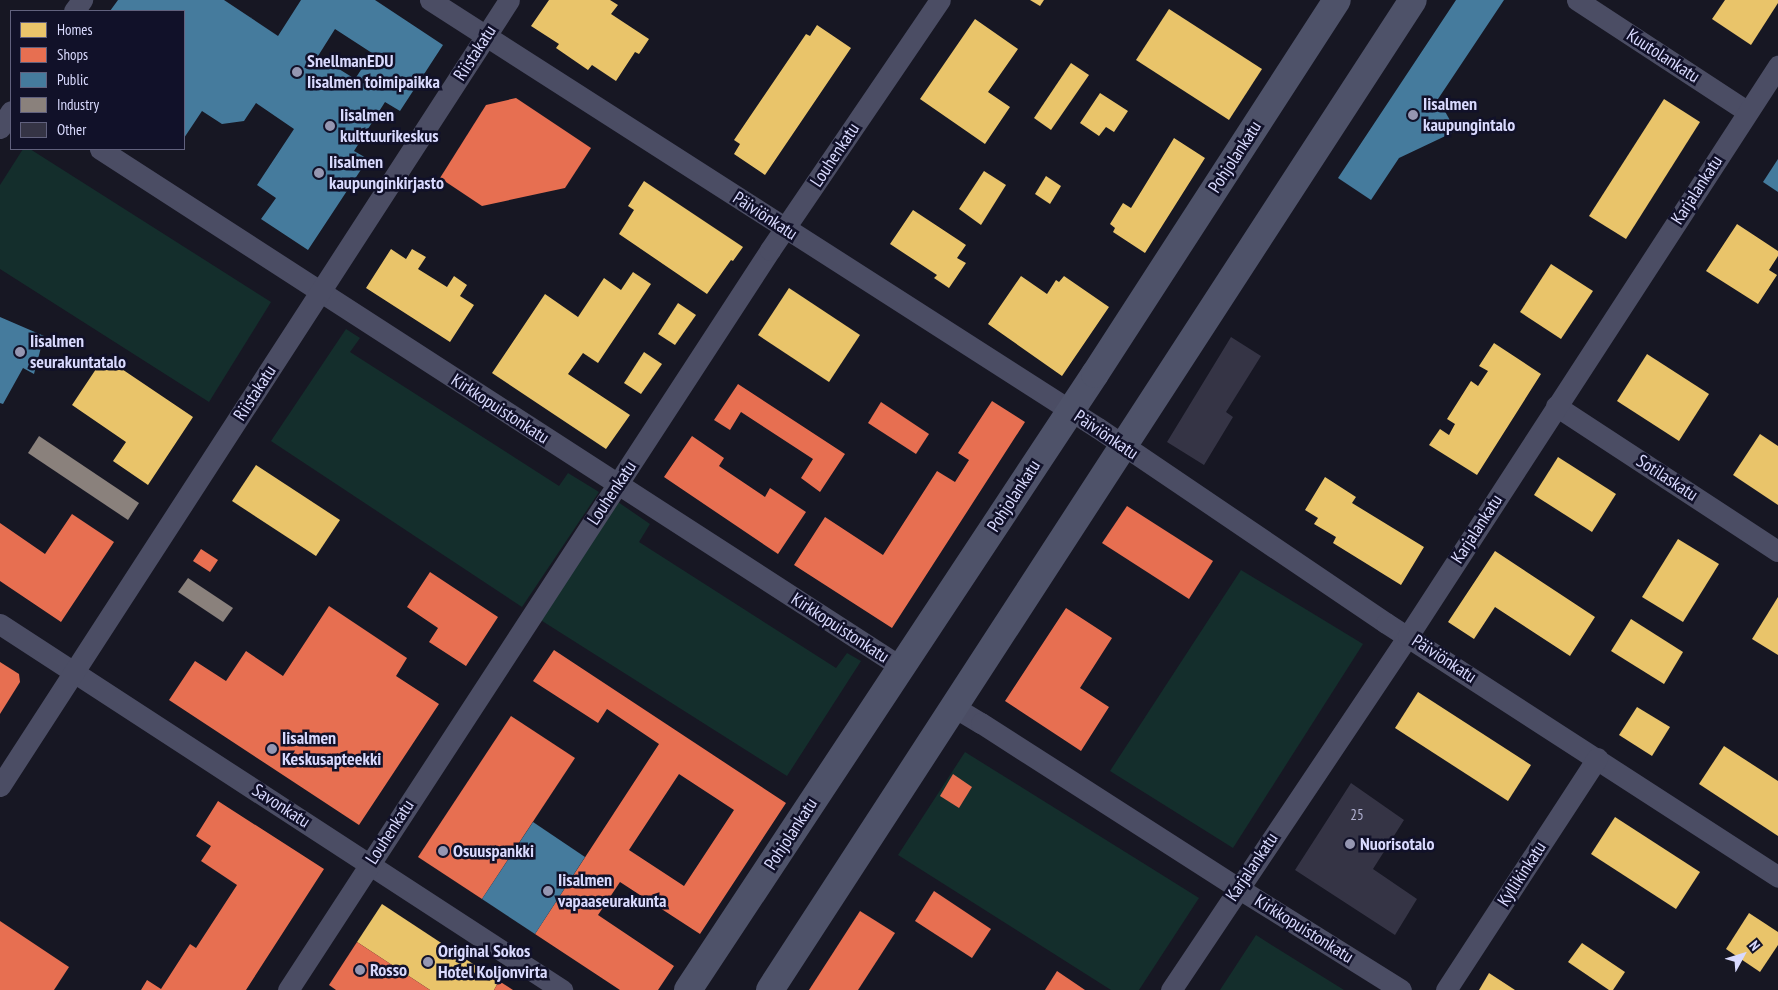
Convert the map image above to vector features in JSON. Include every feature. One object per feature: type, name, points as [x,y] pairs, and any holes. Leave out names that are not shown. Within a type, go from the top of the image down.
[{"type":"main road","name":"Pohjolankatu","points":[[688,990],[1070,411],[1337,0]]},
{"type":"main road","points":[[770,990],[1413,0]]},
{"type":"street","name":"Päiviönkatu","points":[[430,0],[1070,411],[1408,636],[1778,877]]},
{"type":"street","name":"Riistakatu","points":[[0,786],[509,0]]},
{"type":"street","name":"Louhenkatu","points":[[288,990],[785,229],[940,0]]},
{"type":"street","name":"Kuutolankatu","points":[[1577,0],[1748,112]]},
{"type":"street","name":"Karjalankatu","points":[[1171,990],[1408,636],[1778,66]]},
{"type":"street","points":[[0,128],[10,113]]},
{"type":"street","name":"Kirkkopuistonkatu","points":[[102,150],[901,668]]},
{"type":"street","name":"Sotilaskatu","points":[[1556,406],[1778,550]]},
{"type":"street","name":"Savonkatu","points":[[0,624],[562,990]]},
{"type":"street","name":"Kirkkopuistonkatu","points":[[954,708],[981,723],[1401,990]]},
{"type":"street","name":"Kyllikinkatu","points":[[1446,990],[1598,758]]},
{"type":"green space","points":[[22,150],[32,150],[271,302],[209,402],[0,269],[0,185]]},
{"type":"green space","points":[[346,329],[360,338],[350,352],[559,486],[568,473],[599,492],[522,607],[271,441]]},
{"type":"green space","points":[[618,502],[650,524],[639,542],[836,668],[847,653],[861,661],[787,776],[539,619]]},
{"type":"green space","points":[[1241,570],[1363,644],[1233,848],[1110,771]]},
{"type":"green space","points":[[965,752],[1199,898],[1139,990],[1111,990],[898,855]]},
{"type":"green space","points":[[1256,935],[1270,944],[1344,990],[1220,990]]},
{"type":"building: Homes","points":[[549,0],[610,0],[618,5],[611,14],[649,39],[639,54],[635,52],[616,81],[592,65],[588,70],[556,48],[559,44],[531,26]]},
{"type":"building: Homes","points":[[1030,0],[1044,0],[1040,6]]},
{"type":"building: Homes","points":[[1725,0],[1778,0],[1778,3],[1751,45],[1712,19]]},
{"type":"building: Homes","points":[[1169,9],[1262,69],[1229,120],[1136,60]]},
{"type":"building: Homes","points":[[975,19],[1018,49],[988,92],[1010,107],[985,144],[920,99]]},
{"type":"building: Homes","points":[[817,25],[851,48],[765,175],[734,154],[740,144],[734,140],[806,34],[810,36]]},
{"type":"building: Homes","points":[[1071,63],[1089,75],[1051,130],[1034,118]]},
{"type":"building: Homes","points":[[1100,93],[1128,111],[1114,132],[1106,127],[1099,136],[1080,123]]},
{"type":"building: Homes","points":[[1664,99],[1700,122],[1626,239],[1589,216]]},
{"type":"building: Homes","points":[[1174,138],[1205,158],[1145,253],[1113,232],[1115,228],[1110,224],[1123,203],[1131,208]]},
{"type":"building: Homes","points":[[984,171],[1006,185],[981,225],[959,209]]},
{"type":"building: Homes","points":[[1046,176],[1061,186],[1050,204],[1035,194]]},
{"type":"building: Homes","points":[[644,181],[743,247],[733,261],[731,260],[707,294],[619,234],[634,210],[628,206]]},
{"type":"building: Homes","points":[[913,210],[966,245],[957,258],[966,263],[949,288],[934,278],[937,275],[890,244]]},
{"type":"building: Homes","points":[[1737,224],[1778,251],[1778,256],[1769,270],[1777,275],[1758,304],[1706,271]]},
{"type":"building: Homes","points":[[391,249],[406,259],[412,249],[426,257],[418,269],[447,287],[454,276],[467,285],[460,296],[474,305],[450,342],[366,288]]},
{"type":"building: Homes","points":[[1551,264],[1593,291],[1561,339],[1520,312]]},
{"type":"building: Homes","points":[[633,272],[651,284],[598,363],[583,353],[568,374],[630,415],[606,449],[492,373],[545,294],[578,317],[604,278],[621,290]]},
{"type":"building: Homes","points":[[1021,276],[1047,294],[1056,280],[1059,282],[1064,276],[1109,307],[1062,376],[988,324]]},
{"type":"building: Homes","points":[[789,288],[860,335],[829,382],[758,335]]},
{"type":"building: Homes","points":[[678,303],[696,315],[675,345],[658,334]]},
{"type":"building: Homes","points":[[1494,343],[1541,374],[1477,475],[1429,445],[1440,429],[1449,435],[1455,424],[1447,419],[1471,381],[1478,386],[1488,371],[1479,366]]},
{"type":"building: Homes","points":[[644,352],[662,364],[641,394],[624,383]]},
{"type":"building: Homes","points":[[1647,354],[1709,394],[1679,441],[1617,401]]},
{"type":"building: Homes","points":[[104,357],[193,417],[148,485],[113,461],[126,442],[72,405]]},
{"type":"building: Homes","points":[[1760,434],[1778,446],[1778,505],[1733,475]]},
{"type":"building: Homes","points":[[1558,457],[1616,494],[1592,532],[1534,495]]},
{"type":"building: Homes","points":[[256,465],[340,520],[316,556],[232,501]]},
{"type":"building: Homes","points":[[1325,477],[1356,497],[1352,503],[1424,547],[1401,585],[1333,543],[1336,537],[1314,524],[1318,518],[1305,510]]},
{"type":"building: Homes","points":[[1678,539],[1719,564],[1683,622],[1642,597]]},
{"type":"building: Homes","points":[[1495,551],[1595,617],[1570,656],[1495,607],[1474,639],[1448,622]]},
{"type":"building: Homes","points":[[1778,597],[1778,655],[1752,639]]},
{"type":"building: Homes","points":[[1631,619],[1683,652],[1664,684],[1611,651]]},
{"type":"building: Homes","points":[[1418,692],[1531,765],[1508,801],[1395,728]]},
{"type":"building: Homes","points":[[1637,707],[1670,727],[1652,756],[1619,735]]},
{"type":"building: Homes","points":[[1724,746],[1778,781],[1778,836],[1699,784]]},
{"type":"building: Homes","points":[[1615,817],[1700,872],[1676,909],[1591,854]]},
{"type":"building: Homes","name":"Original Sokos Hotel Koljonvirta","points":[[382,904],[499,981],[494,990],[430,990],[357,942]]},
{"type":"building: Homes","points":[[1749,913],[1778,932],[1778,945],[1760,972],[1726,949]]},
{"type":"building: Homes","points":[[1582,943],[1625,972],[1613,990],[1609,990],[1568,962]]},
{"type":"building: Homes","points":[[1489,973],[1515,990],[1479,990]]},
{"type":"building: Shops","points":[[516,98],[591,148],[565,188],[482,206],[440,178],[486,105]]},
{"type":"building: Shops","points":[[738,384],[845,454],[820,492],[801,478],[813,459],[741,412],[730,430],[714,420]]},
{"type":"building: Shops","points":[[992,401],[1025,422],[892,628],[794,565],[825,517],[883,555],[937,471],[955,482],[969,460],[958,453]]},
{"type":"building: Shops","points":[[881,402],[929,434],[916,454],[868,423]]},
{"type":"building: Shops","points":[[692,436],[724,458],[719,466],[765,497],[770,488],[806,512],[778,554],[664,477]]},
{"type":"building: Shops","points":[[1127,506],[1213,561],[1189,599],[1102,543]]},
{"type":"building: Shops","points":[[72,514],[114,542],[61,622],[0,581],[0,523],[45,554]]},
{"type":"building: Shops","points":[[201,549],[218,560],[210,572],[193,561]]},
{"type":"building: Shops","points":[[430,572],[498,617],[466,666],[429,642],[438,628],[407,607]]},
{"type":"building: Shops","points":[[329,606],[407,658],[396,676],[439,704],[359,825],[169,700],[195,661],[226,681],[246,651],[283,676]]},
{"type":"building: Shops","points":[[1066,608],[1112,638],[1080,688],[1109,707],[1081,751],[1005,701]]},
{"type":"building: Shops","points":[[554,650],[786,803],[700,934],[620,882],[598,915],[674,966],[658,990],[620,990],[535,934],[659,744],[607,709],[598,723],[533,681]],"holes":[[[679,774],[734,810],[684,886],[629,850]]]},
{"type":"building: Shops","points":[[0,662],[19,674],[20,682],[0,714]]},
{"type":"building: Shops","points":[[511,716],[575,758],[482,899],[418,857]]},
{"type":"building: Shops","points":[[953,774],[972,787],[959,808],[940,796]]},
{"type":"building: Shops","points":[[218,801],[324,869],[246,990],[141,990],[147,980],[161,989],[190,944],[196,948],[237,885],[201,861],[211,846],[196,836]]},
{"type":"building: Shops","points":[[934,891],[991,929],[972,958],[915,921]]},
{"type":"building: Shops","points":[[860,911],[895,933],[858,990],[809,990]]},
{"type":"building: Shops","points":[[0,921],[69,967],[54,990],[0,990]]},
{"type":"building: Shops","points":[[357,942],[430,990],[336,990],[329,985]]},
{"type":"building: Shops","points":[[1057,971],[1085,990],[1045,990]]},
{"type":"building: Shops","points":[[499,981],[513,990],[494,990]]},
{"type":"building: Public","name":"Iisalmen kulttuurikeskus","points":[[118,0],[224,0],[278,36],[301,0],[375,0],[443,45],[400,111],[385,102],[354,151],[368,159],[308,250],[261,219],[276,198],[257,185],[294,129],[256,103],[244,121],[222,124],[202,111],[185,136],[185,10],[111,10]],"holes":[[[335,29],[372,53],[355,79],[318,56]]]},
{"type":"building: Public","name":"Iisalmen kaupungintalo","points":[[1456,0],[1504,0],[1438,99],[1456,131],[1399,158],[1371,200],[1338,178]]},
{"type":"building: Public","points":[[1778,159],[1778,192],[1763,182]]},
{"type":"building: Public","name":"Iisalmen seurakuntatalo","points":[[0,317],[44,336],[34,374],[23,368],[3,404],[0,403]]},
{"type":"building: Public","points":[[533,822],[585,857],[535,934],[482,899]]},
{"type":"building: Industry","points":[[39,436],[139,503],[128,520],[28,453]]},
{"type":"building: Industry","points":[[188,578],[233,608],[223,622],[178,592]]},
{"type":"building: Other","points":[[1231,337],[1261,356],[1226,412],[1233,417],[1204,465],[1167,442]]},
{"type":"building: Other","name":"Nuorisotalo","points":[[1351,783],[1404,820],[1373,869],[1417,899],[1395,935],[1295,870]]},
{"type":"place","name":"SnellmanEDU Iisalmen toimipaikka","points":[[297,72]]},
{"type":"place","name":"Iisalmen kaupungintalo","points":[[1413,115]]},
{"type":"place","name":"Iisalmen kulttuurikeskus","points":[[330,126]]},
{"type":"place","name":"Iisalmen kaupunginkirjasto","points":[[319,173]]},
{"type":"place","name":"Iisalmen seurakuntatalo","points":[[20,352]]},
{"type":"place","name":"Iisalmen Keskusapteekki","points":[[272,749]]},
{"type":"place","name":"Nuorisotalo","points":[[1350,844]]},
{"type":"place","name":"Osuuspankki","points":[[443,851]]},
{"type":"place","name":"Iisalmen vapaaseurakunta","points":[[548,891]]},
{"type":"place","name":"Original Sokos Hotel Koljonvirta","points":[[428,962]]},
{"type":"place","name":"Rosso","points":[[360,970]]}]
